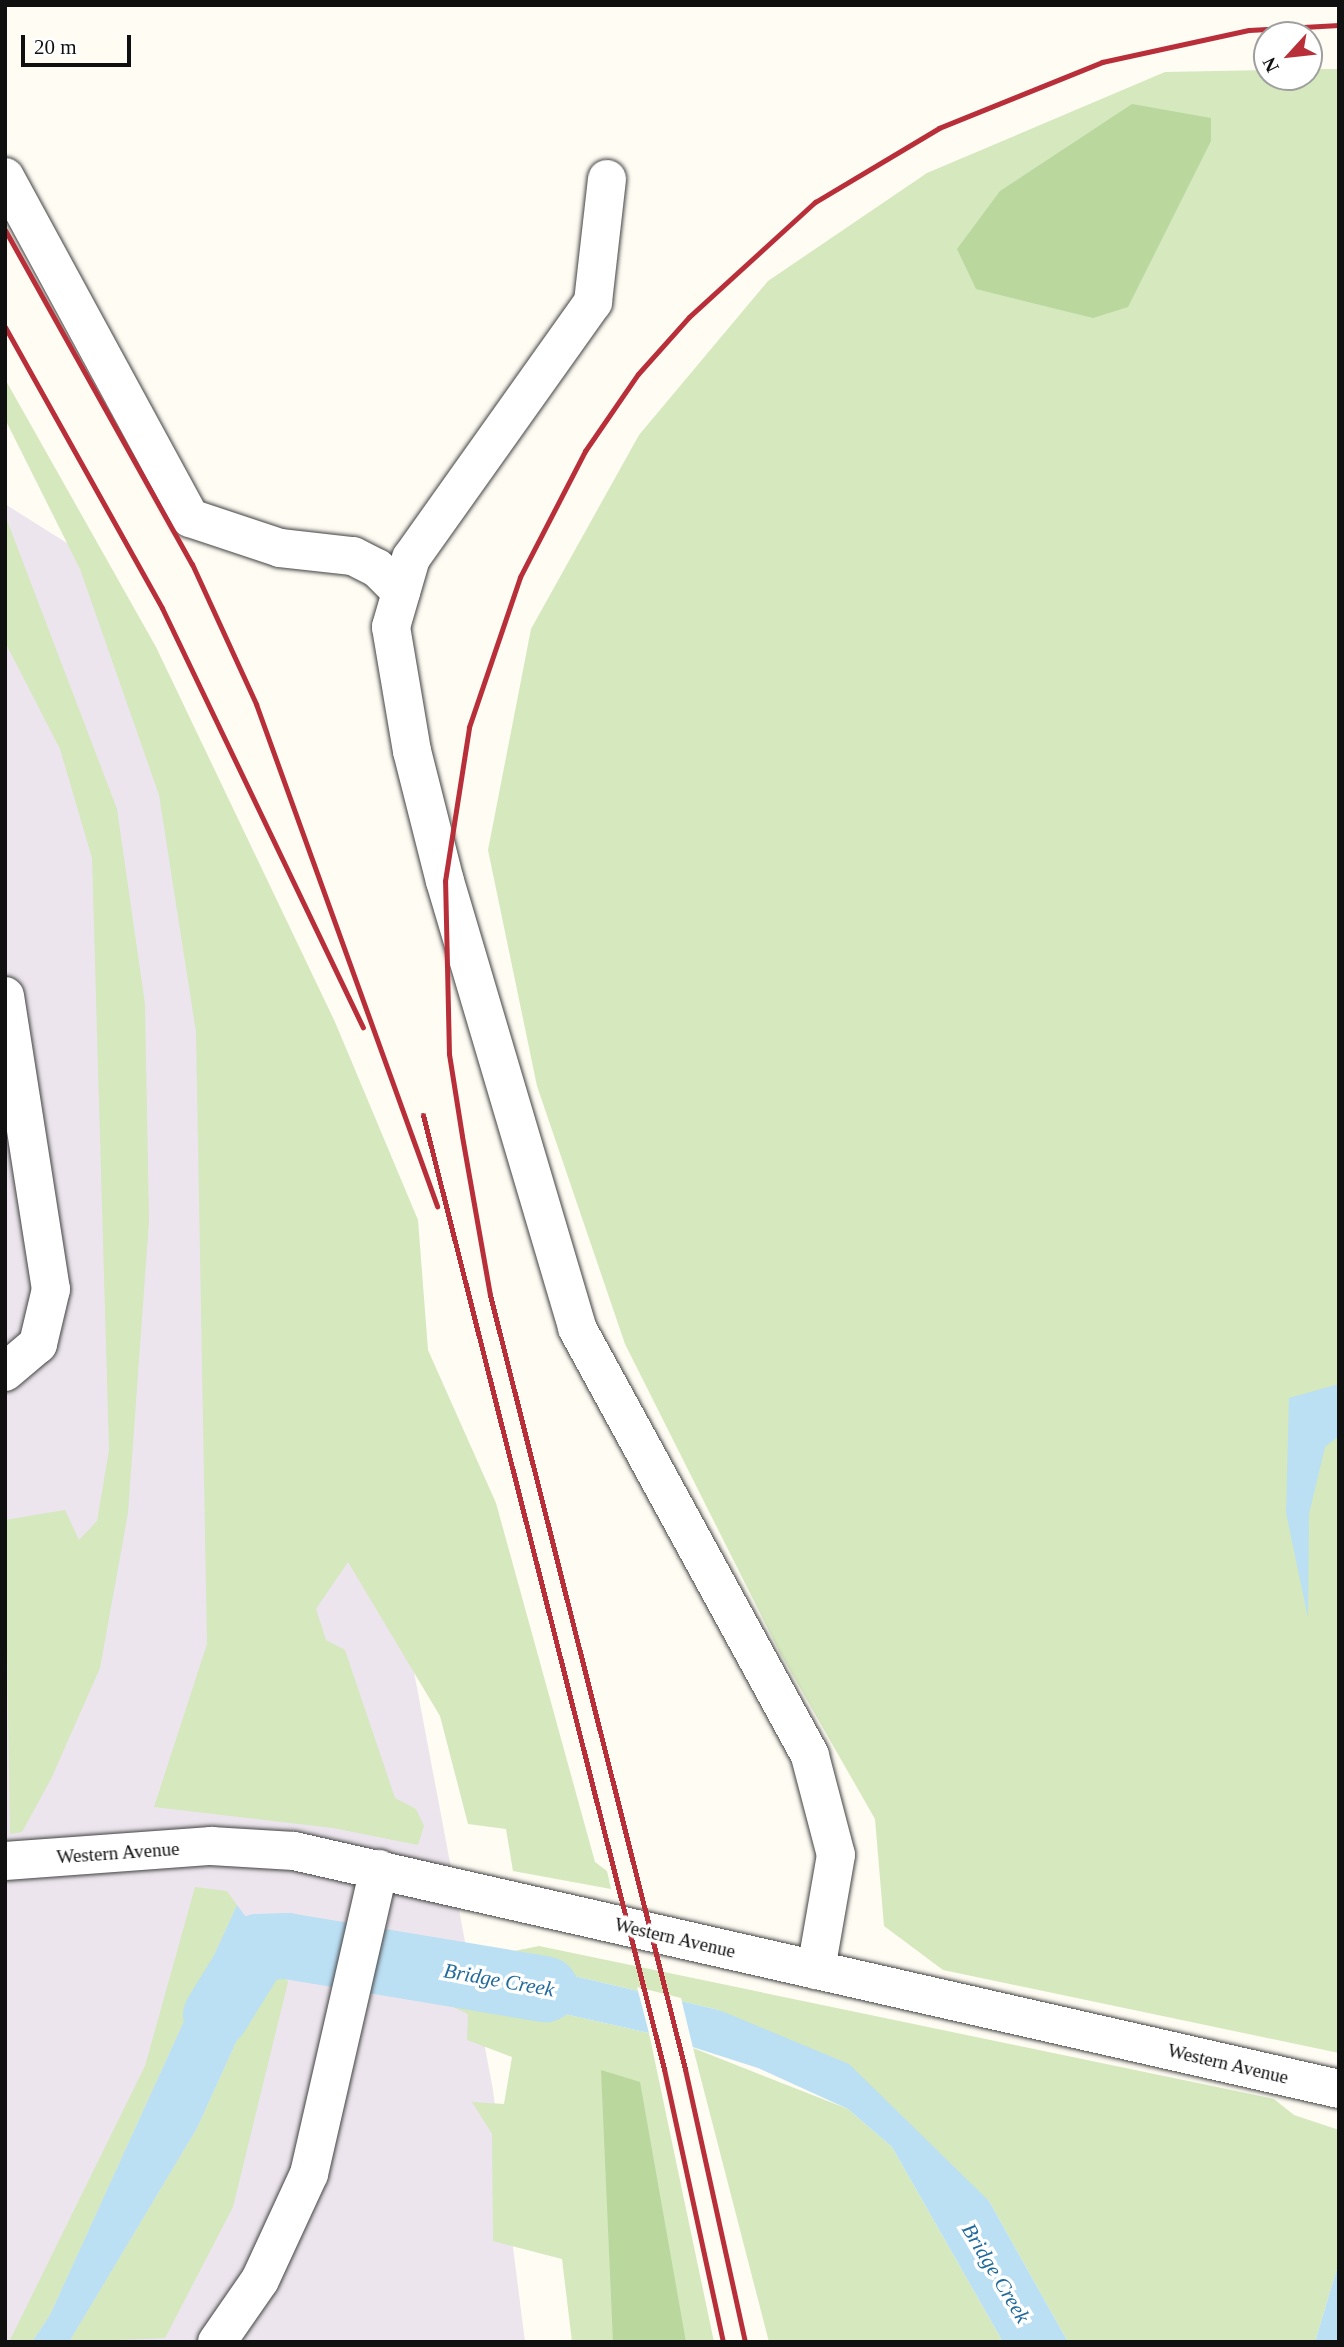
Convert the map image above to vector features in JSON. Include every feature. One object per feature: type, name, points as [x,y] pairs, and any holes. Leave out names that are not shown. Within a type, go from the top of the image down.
[{"type":"street","points":[[5,177],[190,518],[280,548],[354,556],[377,568],[401,592]]},
{"type":"street","points":[[607,178],[593,302],[411,558],[391,627],[412,751],[577,1328],[810,1756],[836,1855],[816,1970]]},
{"type":"street","points":[[5,996],[51,1289],[38,1344],[5,1372]]},
{"type":"street","name":"Western Avenue","points":[[5,1861],[212,1846],[294,1851],[1339,2089]]},
{"type":"street","points":[[217,2342],[260,2280],[309,2174],[353,1998],[379,1869]]},
{"type":"shaded area","points":[[5,504],[108,569],[349,1328],[493,2090],[525,2342],[5,2342]]},
{"type":"green space","points":[[1323,69],[1339,69],[1339,2053],[943,1970],[884,1926],[875,1819],[779,1651],[625,1344],[537,1086],[488,850],[531,629],[639,435],[768,281],[927,173],[1165,72],[1253,70],[1253,91],[1323,91]]},
{"type":"green space","points":[[1132,104],[1211,118],[1211,141],[1128,307],[1093,318],[976,289],[957,249],[1000,191]]},
{"type":"green space","points":[[5,379],[156,647],[335,1022],[418,1220],[428,1350],[496,1503],[595,1862],[607,1871],[611,1889],[513,1871],[506,1829],[468,1824],[440,1716],[348,1562],[316,1609],[326,1640],[345,1650],[395,1798],[416,1809],[424,1826],[418,1845],[333,1828],[154,1807],[207,1644],[196,1032],[159,795],[80,569],[5,419]]},
{"type":"green space","points":[[5,515],[117,809],[145,1004],[149,1221],[128,1513],[100,1668],[51,1779],[22,1832],[10,1834],[5,1520],[65,1510],[79,1540],[97,1521],[109,1450],[92,858],[60,749],[5,642]]},
{"type":"green space","points":[[195,1887],[227,1891],[237,1905],[50,2315],[32,2342],[9,2342],[145,2066]]},
{"type":"green space","points":[[539,1946],[1274,2099],[1294,2115],[1339,2130],[1339,2262],[1315,2342],[1068,2342],[989,2201],[719,2010],[489,1956]]},
{"type":"green space","points":[[275,1956],[288,1982],[233,2207],[165,2338],[69,2342],[197,2128]]},
{"type":"green space","points":[[431,1984],[649,2033],[714,2342],[572,2342],[562,2259],[493,2241],[492,2134],[472,2102],[504,2104],[512,2057],[467,2040],[468,2014],[419,1991]]},
{"type":"green space","points":[[693,2048],[848,2109],[892,2147],[1003,2342],[769,2342]]},
{"type":"green space","points":[[601,2070],[640,2082],[686,2342],[613,2342]]},
{"type":"water","points":[[1339,1384],[1339,1436],[1325,1447],[1309,1514],[1308,1618],[1286,1513],[1289,1398]]},
{"type":"water","points":[[237,1905],[275,1956],[197,2128],[69,2342],[32,2342],[50,2315]]},
{"type":"water","points":[[489,1956],[719,2010],[849,2064],[989,2201],[1068,2342],[1003,2342],[892,2147],[848,2109],[758,2068],[649,2033],[431,1984]]},
{"type":"water","points":[[1339,2262],[1339,2342],[1315,2342],[1329,2295]]},
{"type":"pier","points":[[637,1987],[681,1998],[694,2052],[650,2037]]},
{"type":"waterway","name":"Bridge Creek","points":[[216,2015],[258,1947],[287,1946],[545,1989]]},
{"type":"railway","points":[[745,2342],[685,2069],[490,1295],[462,1136],[449,1054],[445,881],[469,727],[520,577],[585,451],[638,374],[689,317],[815,202],[939,128],[1102,62],[1249,30],[1339,25]]},
{"type":"railway","points":[[5,230],[192,564],[256,704],[437,1206]]},
{"type":"railway","points":[[5,327],[162,608],[363,1027]]},
{"type":"railway","points":[[423,1115],[664,2069],[723,2342]]}]
